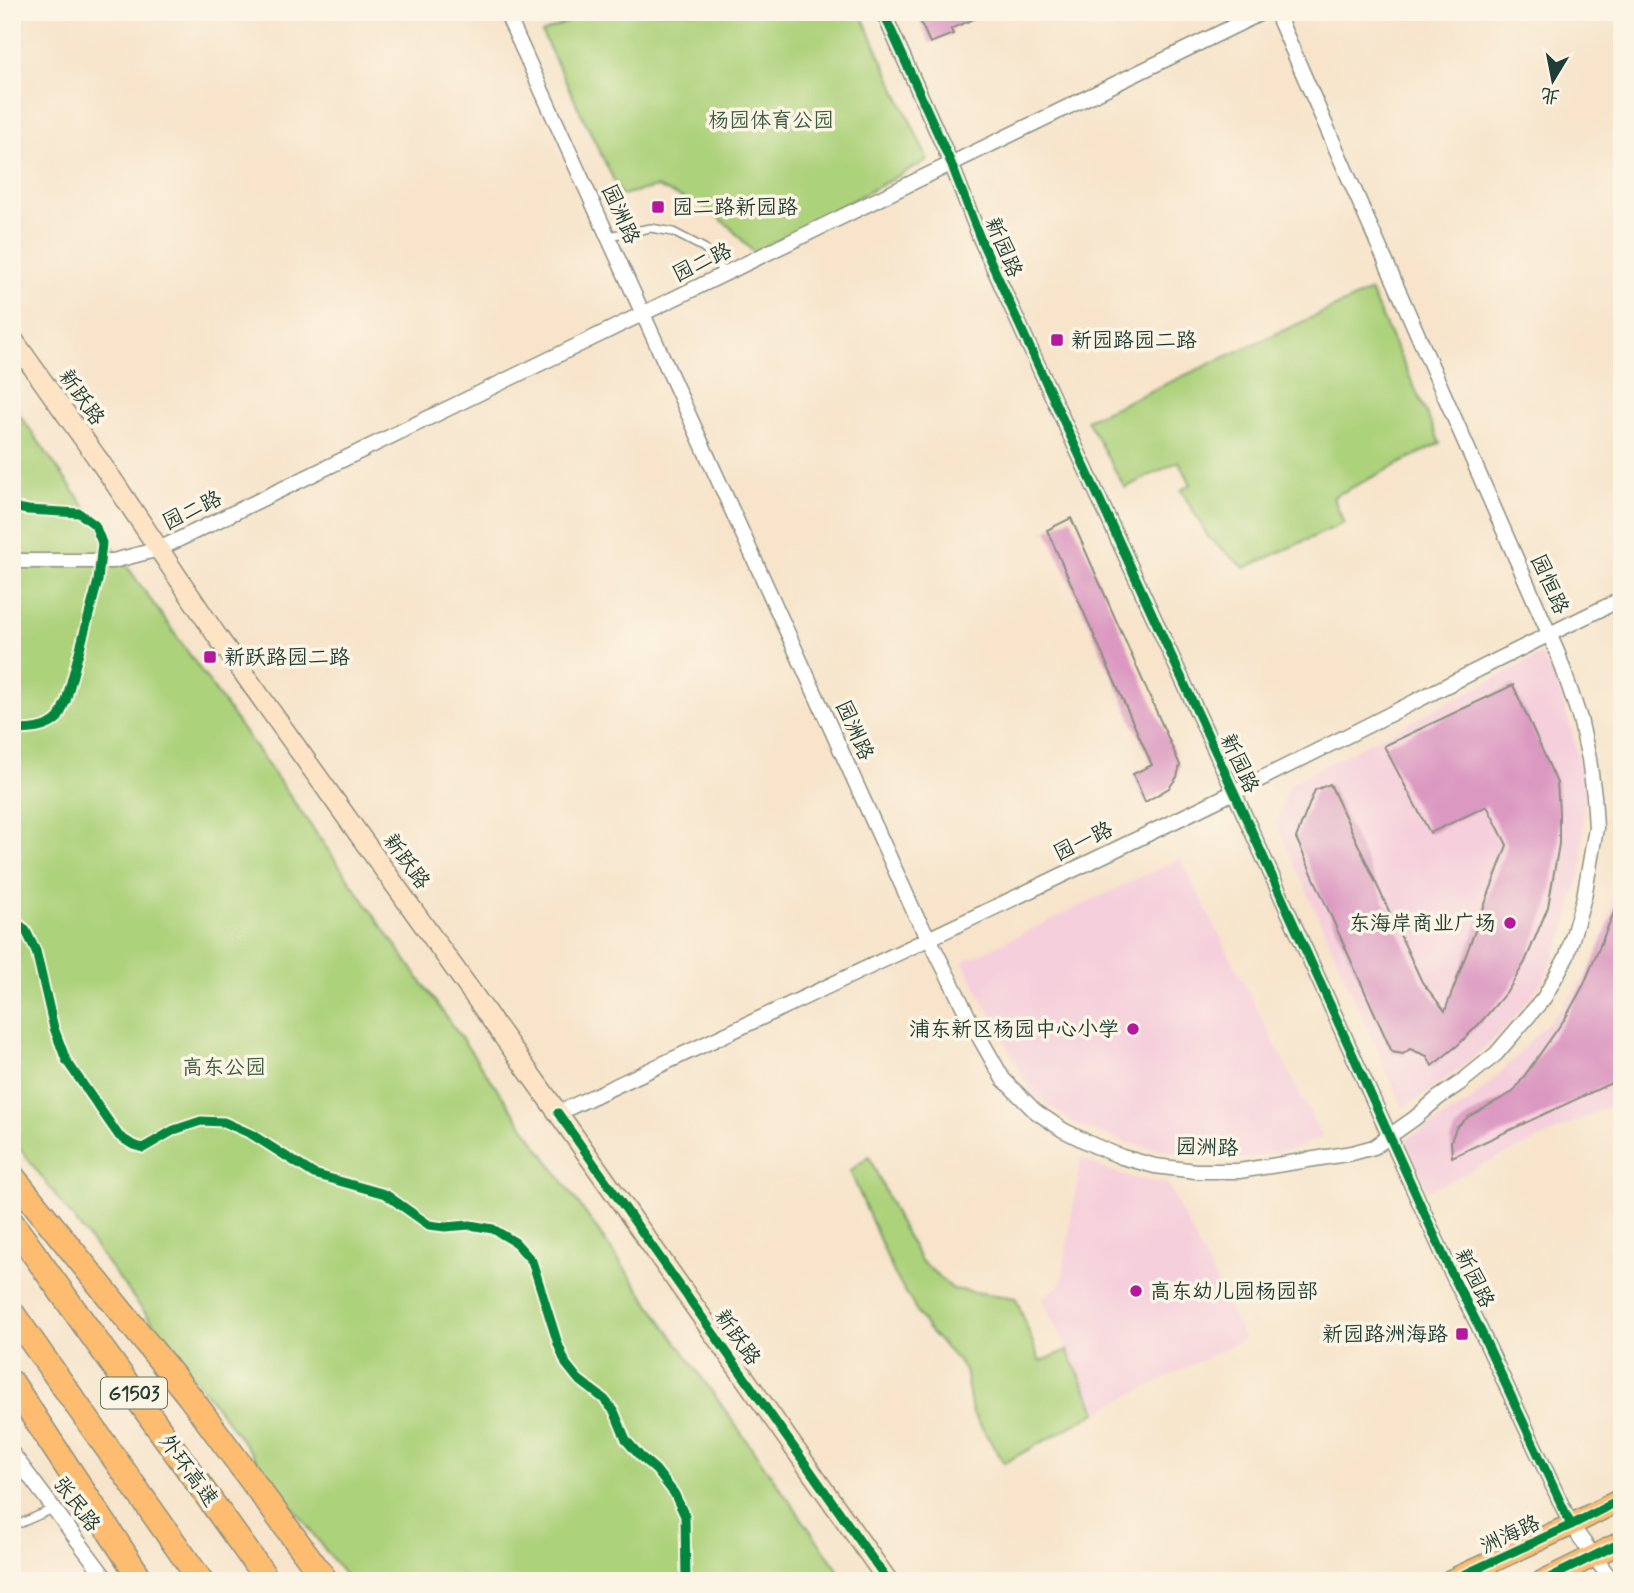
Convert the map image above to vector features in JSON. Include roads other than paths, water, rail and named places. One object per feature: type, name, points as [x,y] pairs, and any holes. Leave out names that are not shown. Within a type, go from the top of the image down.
[{"type":"highway","points":[[12,1176],[190,1397],[326,1581]]},
{"type":"highway","name":"外环高速","points":[[12,1223],[261,1572]]},
{"type":"highway","name":"G1503","points":[[12,1313],[201,1581]]},
{"type":"highway","points":[[12,1383],[142,1581]]},
{"type":"main road","name":"洲海路","points":[[1450,1581],[1622,1499]]},
{"type":"main road","points":[[1543,1581],[1622,1542]]},
{"type":"street","name":"园洲路","points":[[506,12],[910,903],[1003,1079],[1035,1111],[1063,1130],[1122,1157],[1155,1166],[1196,1171],[1239,1171],[1352,1153],[1374,1147],[1389,1136]]},
{"type":"street","name":"新园路","points":[[883,12],[951,163],[1008,301],[1450,1270],[1571,1525],[1612,1581]]},
{"type":"street","name":"园二路","points":[[12,561],[113,561],[159,549],[1263,12]]},
{"type":"street","name":"园恒路","points":[[1276,12],[1558,654],[1580,719],[1590,759],[1594,796],[1595,828],[1584,897],[1567,957],[1544,998],[1496,1054],[1389,1136]]},
{"type":"street","name":"新跃路","points":[[12,338],[217,636],[888,1581]]},
{"type":"street","name":"园一路","points":[[558,1113],[1234,792],[1622,599]]},
{"type":"street","name":"张民路","points":[[12,1453],[108,1581]]},
{"type":"lane","points":[[608,236],[651,228],[673,232],[704,248],[725,274]]},
{"type":"lane","points":[[12,1523],[21,1523],[54,1509]]},
{"type":"place","name":"园二路新园路","points":[[658,207]]},
{"type":"place","name":"新园路园二路","points":[[1057,340]]},
{"type":"place","name":"新跃路园二路","points":[[210,657]]},
{"type":"place","name":"东海岸商业广场","points":[[1510,923]]},
{"type":"place","name":"浦东新区杨园中心小学","points":[[1133,1029]]},
{"type":"place","name":"高东幼儿园杨园部","points":[[1136,1291]]},
{"type":"place","name":"新园路洲海路","points":[[1462,1334]]},
{"type":"park label","name":"杨园体育公园","points":[[771,120]]},
{"type":"park label","name":"高东公园","points":[[224,1067]]}]
